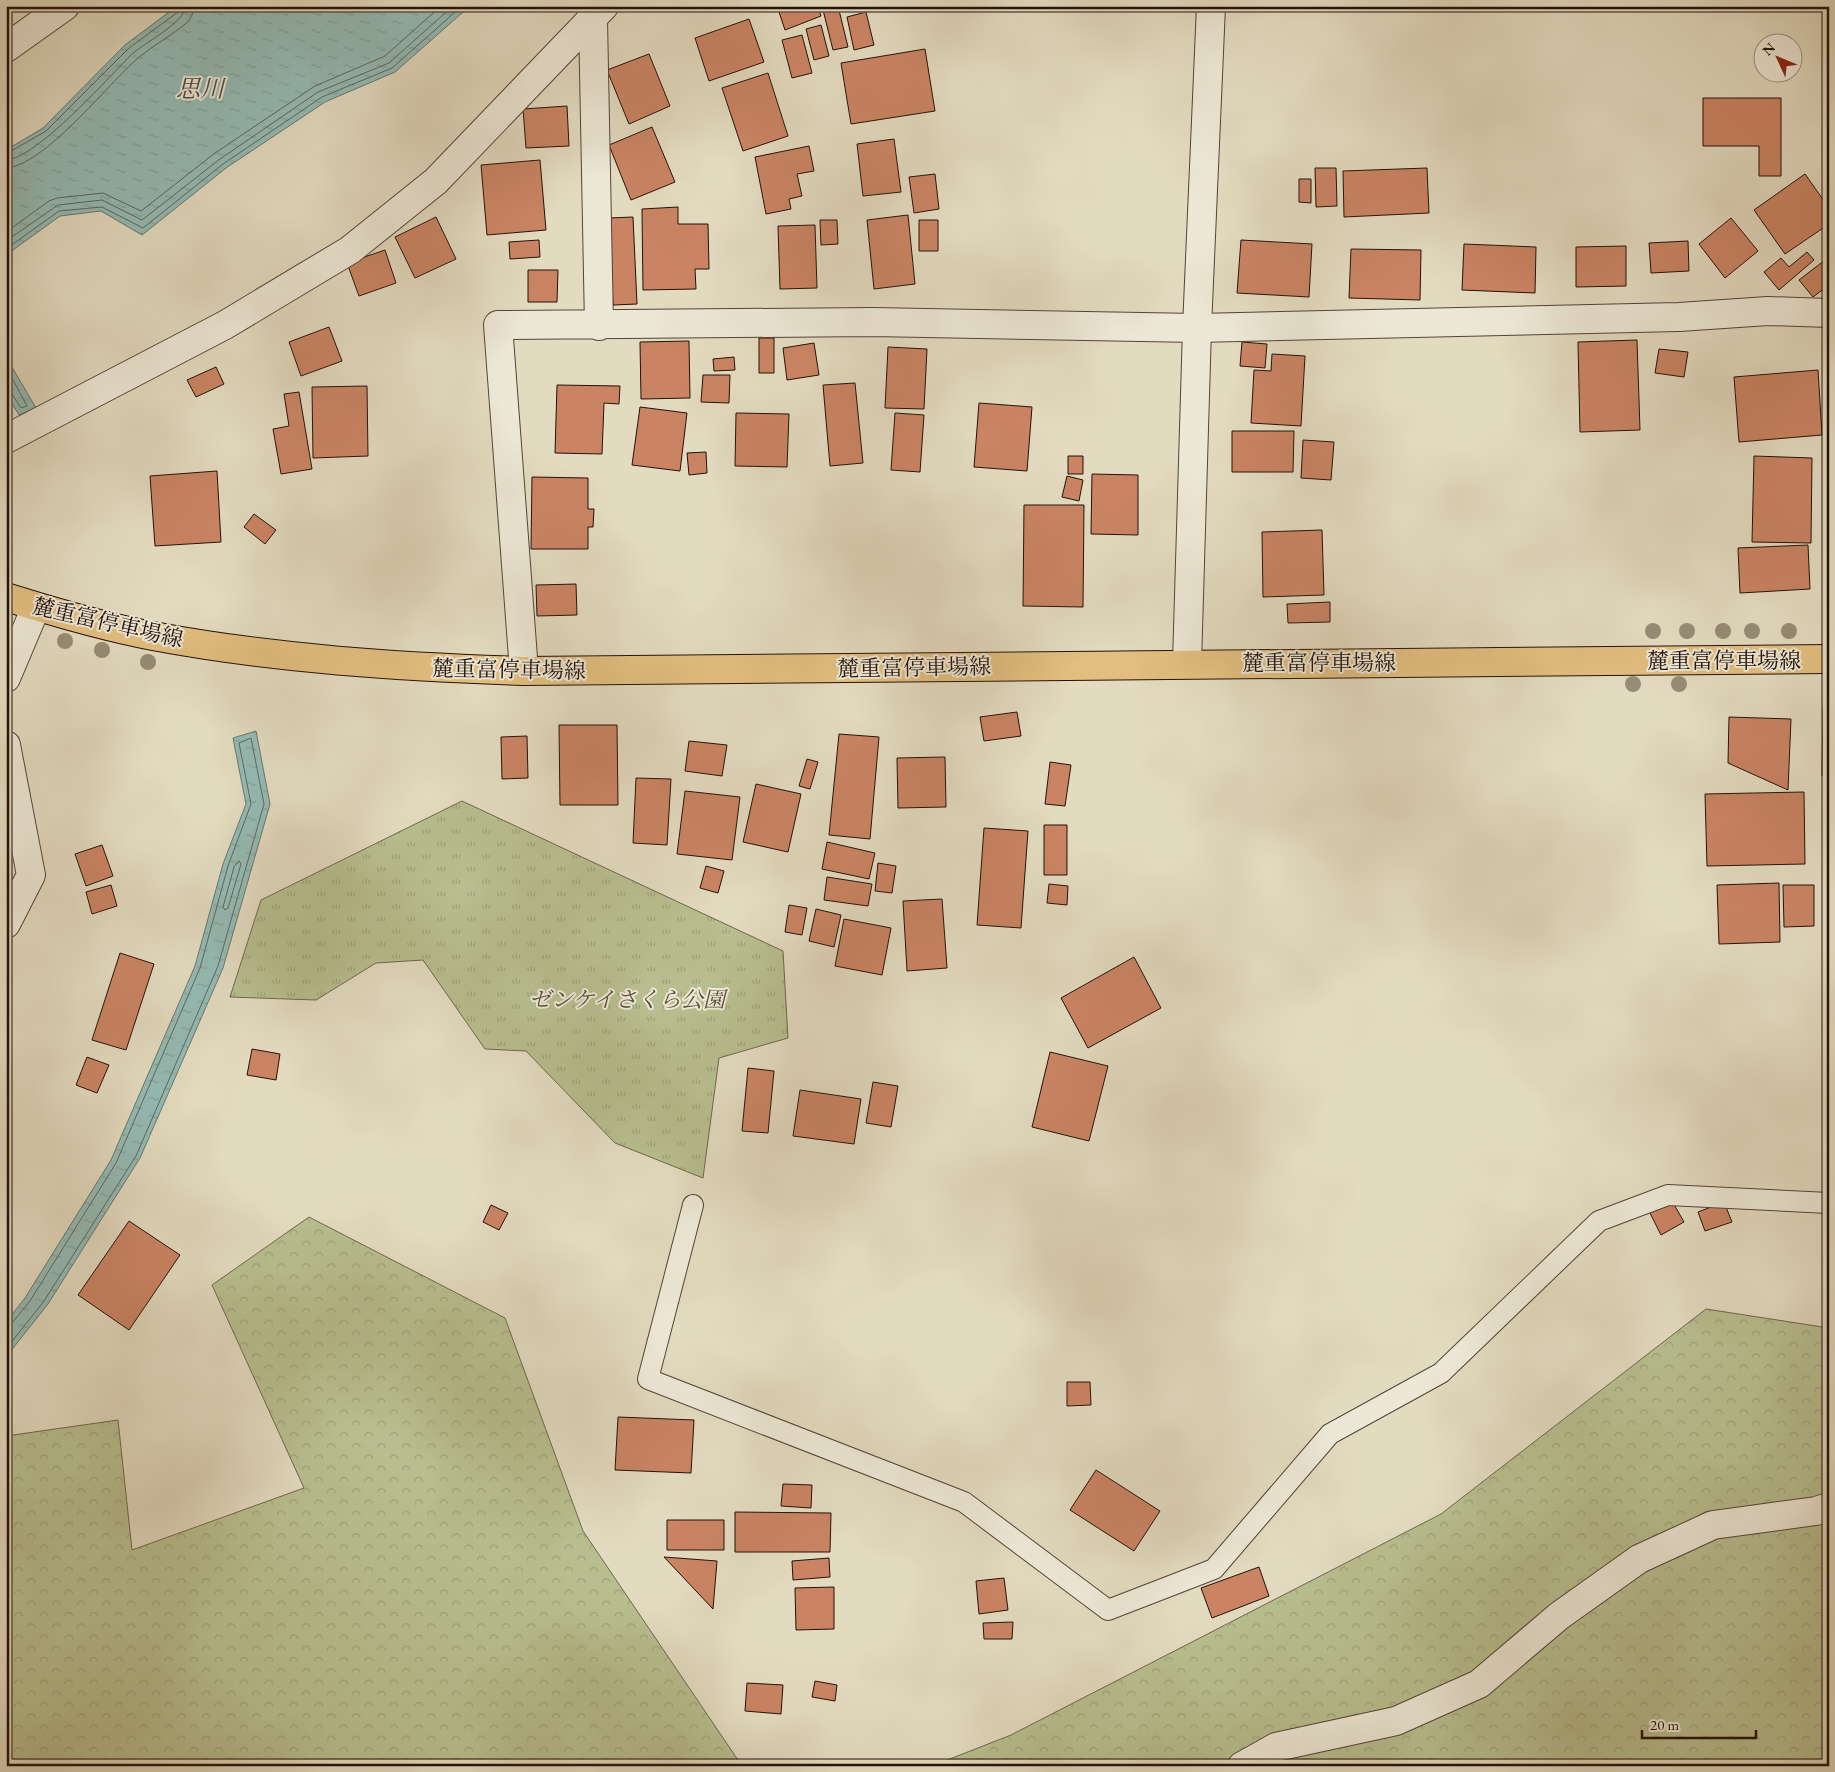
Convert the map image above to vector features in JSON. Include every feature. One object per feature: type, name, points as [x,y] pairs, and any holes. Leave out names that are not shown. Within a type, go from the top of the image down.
[{"type":"main road","name":"麓重富停車場線","points":[[6,597],[36,607],[152,636],[300,657],[396,667],[524,671],[1187,663],[1829,659]]},
{"type":"street","points":[[6,48],[65,6]]},
{"type":"street","points":[[1187,663],[1197,328],[1211,6]]},
{"type":"street","points":[[599,13],[599,326]]},
{"type":"street","points":[[6,440],[225,325],[350,250],[436,181],[599,13]]},
{"type":"street","points":[[524,671],[498,325],[599,326],[873,322],[1197,328],[1679,317],[1768,311],[1829,313]]},
{"type":"street","points":[[6,678],[36,607]]},
{"type":"street","points":[[6,745],[31,875],[6,924]]},
{"type":"street","points":[[1242,1766],[1276,1747],[1396,1721],[1479,1684],[1559,1616],[1639,1559],[1713,1525],[1816,1511],[1829,1507]]},
{"type":"lane","points":[[693,1205],[648,1379],[964,1502],[1108,1610],[1214,1569],[1330,1434],[1441,1373],[1598,1221],[1668,1195],[1829,1202]]},
{"type":"green space","name":"ゼンケイさくら公園","points":[[462,801],[783,951],[788,1038],[719,1058],[703,1178],[615,1143],[526,1051],[485,1049],[423,960],[376,963],[316,1000],[230,997],[261,900]]},
{"type":"green space","points":[[309,1217],[505,1318],[583,1531],[742,1766],[6,1766],[6,1436],[118,1420],[132,1550],[304,1488],[212,1285]]},
{"type":"green space","points":[[1706,1309],[1829,1328],[1829,1766],[932,1766],[1011,1735],[1441,1514]]},
{"type":"water","name":"思川","points":[[177,6],[470,6],[395,72],[325,102],[226,168],[142,235],[101,211],[60,216],[6,255],[6,150],[43,128],[125,45]]},
{"type":"water","points":[[6,357],[36,408],[19,415],[6,394]]},
{"type":"water","points":[[256,731],[270,804],[223,968],[140,1158],[48,1304],[6,1357],[6,1322],[25,1298],[111,1160],[195,966],[223,864],[246,804],[233,738]]},
{"type":"building","points":[[777,6],[818,6],[821,16],[785,30]]},
{"type":"building","points":[[822,6],[838,6],[848,47],[833,50]]},
{"type":"building","points":[[866,12],[874,45],[854,50],[847,17]]},
{"type":"building","points":[[749,19],[764,62],[709,81],[695,38]]},
{"type":"building","points":[[821,25],[829,56],[814,60],[806,29]]},
{"type":"building","points":[[802,35],[812,73],[792,78],[782,40]]},
{"type":"building","points":[[925,49],[935,111],[851,124],[841,63]]},
{"type":"building","points":[[649,54],[670,106],[629,124],[607,70]]},
{"type":"building","points":[[768,73],[788,136],[743,151],[722,88]]},
{"type":"building","points":[[1703,98],[1781,98],[1781,176],[1759,176],[1759,146],[1703,146]]},
{"type":"building","points":[[567,106],[569,146],[526,148],[523,109]]},
{"type":"building","points":[[652,127],[675,182],[631,200],[609,145]]},
{"type":"building","points":[[894,139],[901,192],[863,196],[857,144]]},
{"type":"building","points":[[809,146],[814,171],[797,174],[802,196],[789,199],[791,209],[766,214],[755,157]]},
{"type":"building","points":[[540,160],[546,230],[487,235],[481,165]]},
{"type":"building","points":[[1315,168],[1336,168],[1337,206],[1316,207]]},
{"type":"building","points":[[1427,168],[1429,213],[1344,217],[1343,171]]},
{"type":"building","points":[[935,174],[939,209],[914,213],[909,177]]},
{"type":"building","points":[[1805,174],[1829,208],[1829,224],[1785,254],[1754,210]]},
{"type":"building","points":[[1299,179],[1311,179],[1311,203],[1299,202]]},
{"type":"building","points":[[678,207],[678,224],[708,224],[709,269],[695,269],[696,289],[643,290],[642,209]]},
{"type":"building","points":[[908,215],[915,284],[874,289],[867,220]]},
{"type":"building","points":[[436,217],[456,259],[415,278],[395,237]]},
{"type":"building","points":[[633,217],[637,304],[613,305],[609,218]]},
{"type":"building","points":[[1731,218],[1758,251],[1725,278],[1699,244]]},
{"type":"building","points":[[820,220],[837,220],[838,244],[821,245]]},
{"type":"building","points":[[919,220],[938,220],[938,251],[919,251]]},
{"type":"building","points":[[815,225],[817,288],[780,289],[778,226]]},
{"type":"building","points":[[539,240],[540,257],[510,259],[509,242]]},
{"type":"building","points":[[1241,240],[1312,244],[1309,297],[1237,293]]},
{"type":"building","points":[[1688,241],[1689,271],[1651,273],[1649,243]]},
{"type":"building","points":[[1464,244],[1536,247],[1535,293],[1462,290]]},
{"type":"building","points":[[1626,246],[1626,286],[1576,287],[1576,247]]},
{"type":"building","points":[[1351,249],[1421,250],[1420,300],[1349,298]]},
{"type":"building","points":[[385,250],[396,283],[359,296],[347,263]]},
{"type":"building","points":[[1807,252],[1814,260],[1779,290],[1764,272],[1781,258],[1789,267]]},
{"type":"building","points":[[1829,257],[1829,285],[1813,297],[1799,280]]},
{"type":"building","points":[[528,270],[558,270],[557,302],[528,302]]},
{"type":"building","points":[[329,327],[342,361],[301,376],[289,342]]},
{"type":"building","points":[[759,338],[774,338],[774,373],[759,373]]},
{"type":"building","points":[[1637,340],[1640,430],[1580,432],[1578,342]]},
{"type":"building","points":[[689,341],[690,398],[641,399],[640,342]]},
{"type":"building","points":[[1242,342],[1267,344],[1265,368],[1240,366]]},
{"type":"building","points":[[814,343],[819,375],[787,380],[783,348]]},
{"type":"building","points":[[888,347],[927,349],[924,409],[885,408]]},
{"type":"building","points":[[1659,349],[1688,352],[1684,377],[1655,373]]},
{"type":"building","points":[[1272,354],[1305,356],[1301,426],[1251,423],[1254,370],[1271,371]]},
{"type":"building","points":[[734,357],[735,370],[714,371],[713,359]]},
{"type":"building","points":[[216,367],[224,384],[196,397],[187,380]]},
{"type":"building","points":[[1818,370],[1822,435],[1739,442],[1734,377]]},
{"type":"building","points":[[703,375],[730,375],[729,403],[701,402]]},
{"type":"building","points":[[855,383],[863,463],[830,466],[823,385]]},
{"type":"building","points":[[557,385],[620,386],[619,404],[604,403],[602,454],[555,453]]},
{"type":"building","points":[[367,386],[368,456],[313,458],[312,387]]},
{"type":"building","points":[[299,392],[312,469],[281,474],[273,429],[289,426],[284,394]]},
{"type":"building","points":[[979,403],[1032,407],[1027,471],[974,467]]},
{"type":"building","points":[[640,407],[687,413],[680,471],[632,465]]},
{"type":"building","points":[[736,413],[789,414],[787,467],[735,466]]},
{"type":"building","points":[[895,413],[924,415],[920,472],[891,470]]},
{"type":"building","points":[[1232,431],[1294,431],[1293,472],[1232,472]]},
{"type":"building","points":[[1303,440],[1334,442],[1331,480],[1301,478]]},
{"type":"building","points":[[706,452],[707,473],[689,475],[687,453]]},
{"type":"building","points":[[1068,456],[1083,456],[1083,474],[1068,474]]},
{"type":"building","points":[[1754,456],[1812,458],[1811,543],[1752,542]]},
{"type":"building","points":[[217,471],[221,542],[155,546],[150,476]]},
{"type":"building","points":[[1092,474],[1138,475],[1138,535],[1091,534]]},
{"type":"building","points":[[1067,476],[1083,480],[1079,501],[1062,497]]},
{"type":"building","points":[[532,477],[588,478],[588,509],[594,509],[593,527],[588,527],[588,549],[531,549]]},
{"type":"building","points":[[1024,505],[1084,505],[1083,607],[1023,606]]},
{"type":"building","points":[[254,514],[276,530],[265,544],[244,527]]},
{"type":"building","points":[[1322,530],[1324,595],[1263,597],[1262,532]]},
{"type":"building","points":[[1808,545],[1810,589],[1740,593],[1738,548]]},
{"type":"building","points":[[576,584],[577,615],[537,616],[536,585]]},
{"type":"building","points":[[1330,602],[1330,622],[1288,623],[1287,604]]},
{"type":"building","points":[[1829,706],[1829,776],[1822,776],[1823,707]]},
{"type":"building","points":[[1017,712],[1021,736],[984,741],[980,717]]},
{"type":"building","points":[[1729,717],[1791,719],[1788,790],[1728,763]]},
{"type":"building","points":[[559,725],[617,725],[618,805],[560,805]]},
{"type":"building","points":[[839,734],[879,737],[870,839],[829,835]]},
{"type":"building","points":[[527,736],[528,778],[502,779],[501,737]]},
{"type":"building","points":[[689,741],[727,745],[722,776],[685,771]]},
{"type":"building","points":[[945,757],[946,807],[898,808],[897,758]]},
{"type":"building","points":[[807,759],[818,762],[810,789],[799,786]]},
{"type":"building","points":[[1050,762],[1071,765],[1065,806],[1045,804]]},
{"type":"building","points":[[636,778],[671,779],[667,845],[633,843]]},
{"type":"building","points":[[756,784],[801,794],[788,852],[743,842]]},
{"type":"building","points":[[685,791],[740,797],[732,860],[677,854]]},
{"type":"building","points":[[1804,792],[1805,864],[1707,866],[1705,794]]},
{"type":"building","points":[[1044,825],[1067,825],[1067,875],[1044,875]]},
{"type":"building","points":[[984,828],[1028,831],[1021,928],[977,925]]},
{"type":"building","points":[[827,842],[875,853],[869,879],[822,869]]},
{"type":"building","points":[[102,845],[113,876],[86,886],[75,854]]},
{"type":"building","points":[[878,863],[896,866],[892,893],[875,891]]},
{"type":"building","points":[[706,866],[724,871],[718,893],[700,888]]},
{"type":"building","points":[[827,877],[872,884],[868,906],[824,900]]},
{"type":"building","points":[[1779,883],[1780,942],[1719,944],[1717,885]]},
{"type":"building","points":[[1049,884],[1068,886],[1067,905],[1047,903]]},
{"type":"building","points":[[111,885],[117,906],[92,914],[86,892]]},
{"type":"building","points":[[1783,885],[1814,885],[1814,926],[1784,927]]},
{"type":"building","points":[[942,899],[947,968],[907,971],[903,901]]},
{"type":"building","points":[[789,905],[807,908],[802,935],[785,932]]},
{"type":"building","points":[[816,909],[841,915],[834,947],[809,941]]},
{"type":"building","points":[[844,919],[891,928],[882,975],[835,966]]},
{"type":"building","points":[[120,953],[154,964],[126,1050],[92,1040]]},
{"type":"building","points":[[1134,957],[1161,1008],[1088,1048],[1061,998]]},
{"type":"building","points":[[252,1049],[280,1054],[276,1080],[247,1075]]},
{"type":"building","points":[[1050,1052],[1108,1066],[1089,1141],[1032,1127]]},
{"type":"building","points":[[87,1057],[109,1065],[97,1093],[76,1085]]},
{"type":"building","points":[[748,1068],[774,1071],[768,1133],[742,1131]]},
{"type":"building","points":[[873,1082],[898,1086],[891,1127],[866,1123]]},
{"type":"building","points":[[800,1090],[861,1099],[854,1144],[793,1136]]},
{"type":"building","points":[[1672,1201],[1684,1222],[1661,1235],[1650,1213]]},
{"type":"building","points":[[1724,1202],[1732,1222],[1705,1231],[1698,1212]]},
{"type":"building","points":[[491,1205],[508,1213],[499,1230],[483,1222]]},
{"type":"building","points":[[129,1221],[180,1255],[129,1330],[78,1295]]},
{"type":"building","points":[[1067,1382],[1090,1382],[1091,1405],[1067,1406]]},
{"type":"building","points":[[618,1417],[694,1420],[691,1473],[615,1470]]},
{"type":"building","points":[[1096,1470],[1160,1511],[1134,1551],[1070,1510]]},
{"type":"building","points":[[783,1484],[812,1485],[811,1508],[781,1506]]},
{"type":"building","points":[[735,1512],[831,1513],[830,1552],[735,1552]]},
{"type":"building","points":[[667,1520],[724,1520],[724,1550],[667,1550]]},
{"type":"building","points":[[664,1557],[717,1561],[713,1609]]},
{"type":"building","points":[[829,1558],[830,1577],[793,1580],[792,1561]]},
{"type":"building","points":[[1259,1567],[1269,1596],[1212,1618],[1201,1588]]},
{"type":"building","points":[[1004,1578],[1008,1610],[979,1614],[976,1581]]},
{"type":"building","points":[[834,1587],[834,1629],[796,1630],[795,1588]]},
{"type":"building","points":[[1013,1622],[1012,1639],[984,1639],[983,1623]]},
{"type":"building","points":[[815,1681],[837,1685],[835,1701],[812,1697]]},
{"type":"building","points":[[747,1683],[783,1685],[781,1714],[745,1711]]}]
